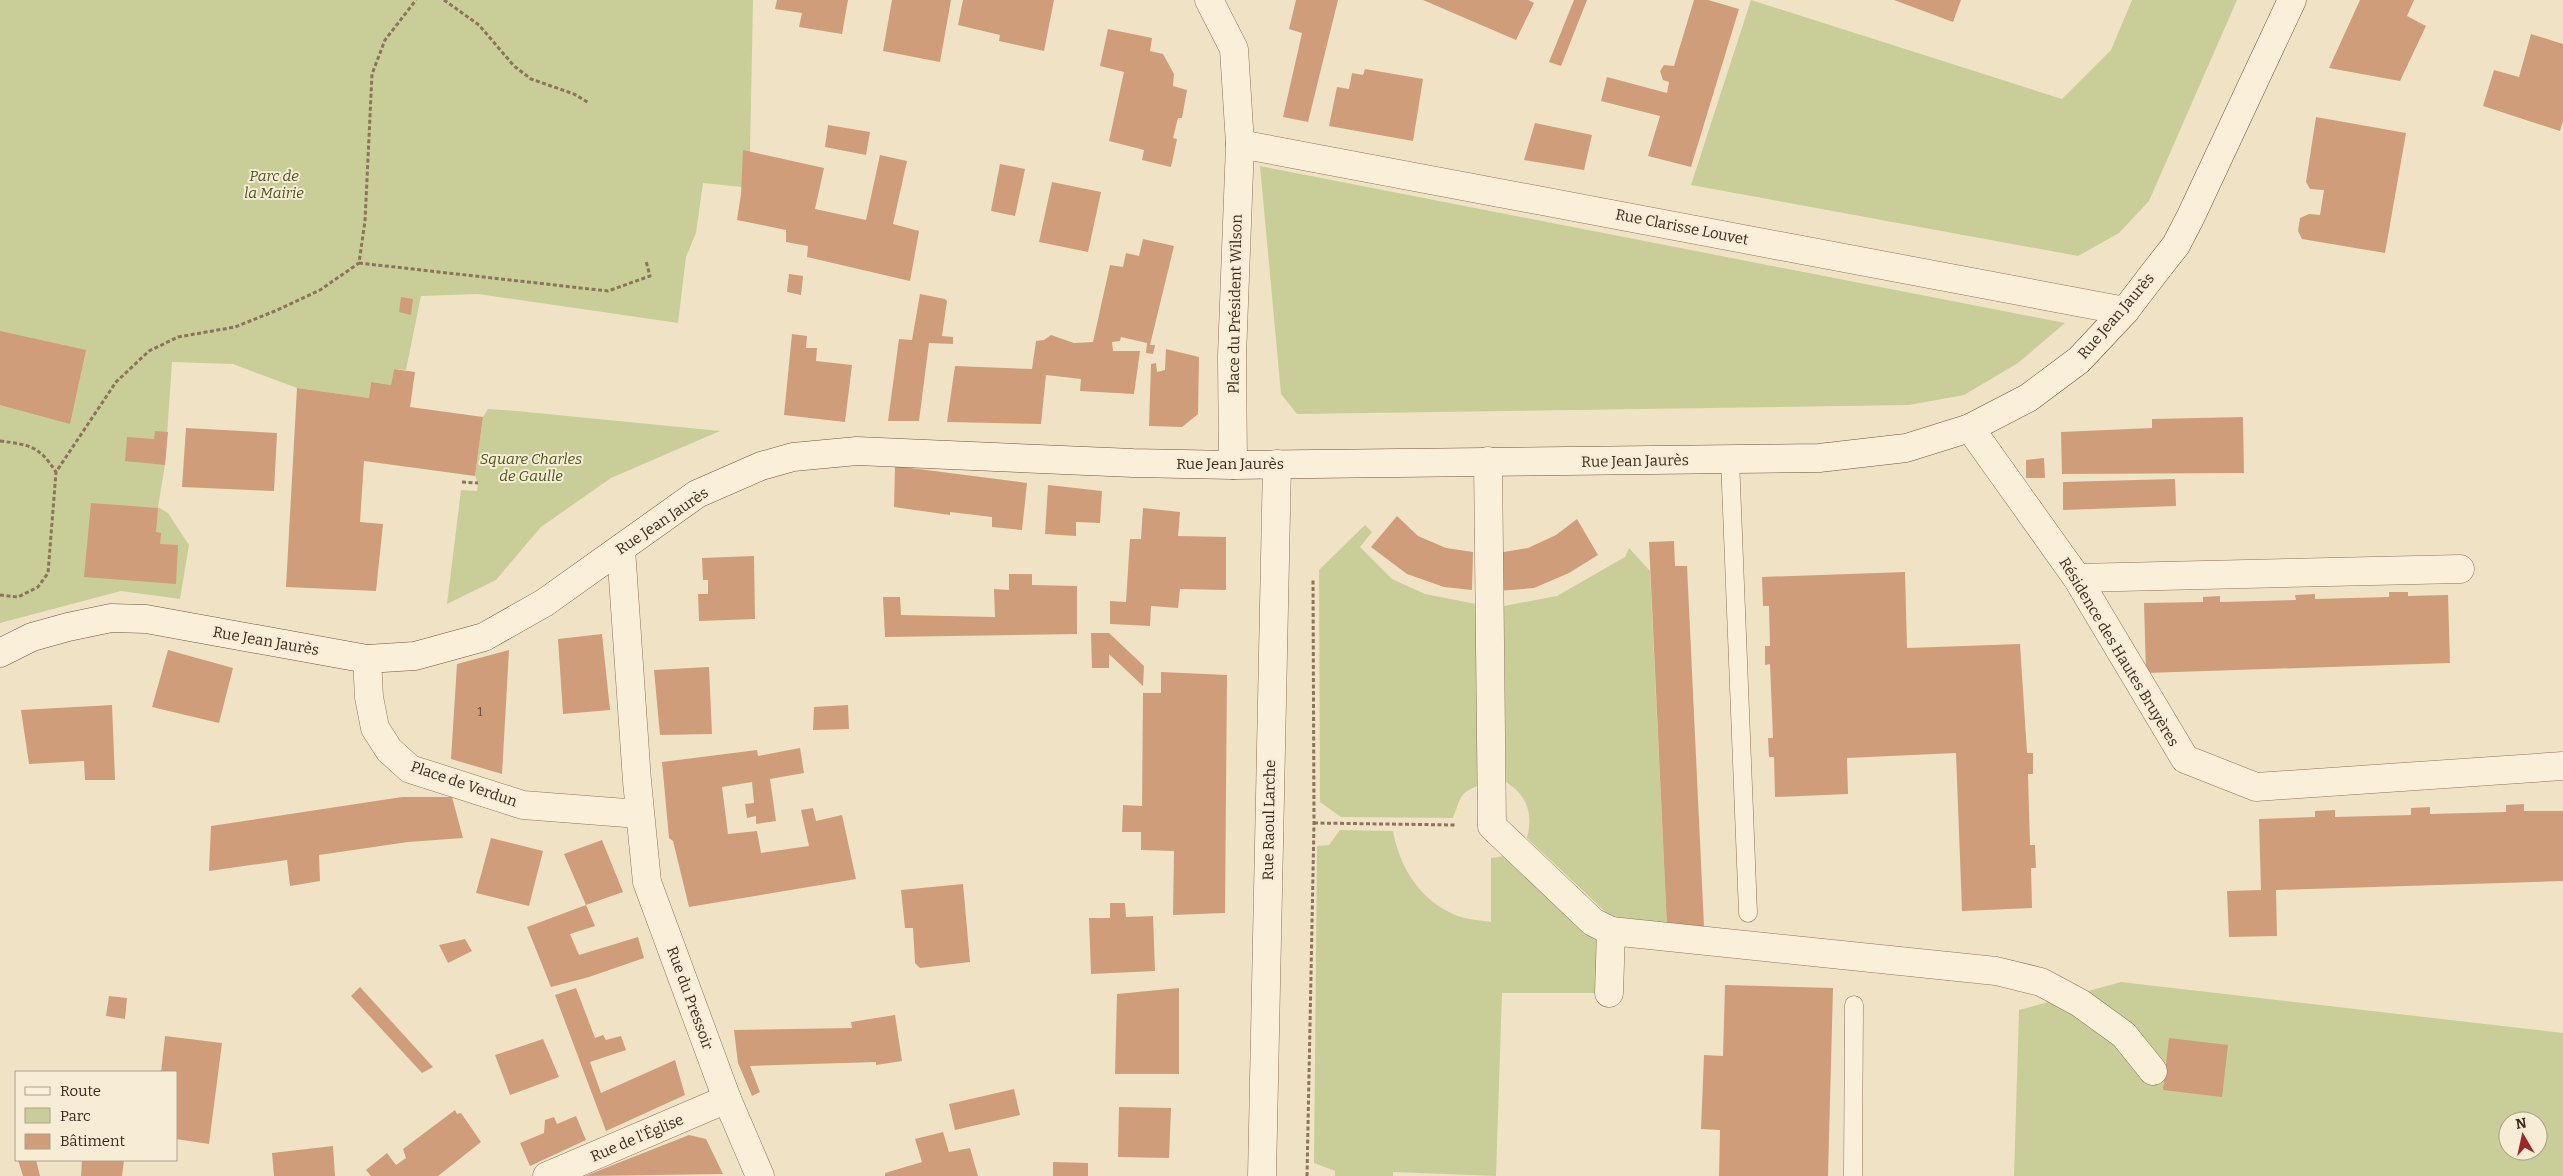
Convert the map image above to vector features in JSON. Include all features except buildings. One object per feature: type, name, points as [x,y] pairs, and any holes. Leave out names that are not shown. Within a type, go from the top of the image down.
[{"type":"street","name":"Place du Président Wilson","points":[[1209,0],[1234,48],[1240,144],[1232,356],[1233,465]]},
{"type":"street","name":"Rue Jean Jaurès","points":[[0,653],[32,637],[111,618],[146,619],[367,659],[415,656],[484,637],[544,603],[697,494],[761,466],[793,457],[857,451],[1133,463],[1233,465],[1819,458],[1906,448],[1970,428],[2028,398],[2080,360],[2125,311],[2176,245],[2292,0]]},
{"type":"street","name":"Rue Clarisse Louvet","points":[[1240,144],[2125,311]]},
{"type":"street","name":"Résidence des Hautes Bruyères","points":[[1970,428],[2077,578],[2185,759],[2256,787],[2563,766]]},
{"type":"street","points":[[1488,462],[1492,826],[1593,922],[1611,931],[1996,971],[2041,982],[2080,1003],[2124,1035],[2153,1071]]},
{"type":"street","name":"Rue Raoul Larche","points":[[1262,1176],[1277,464]]},
{"type":"street","name":"Rue du Pressoir","points":[[620,549],[640,814],[648,882],[727,1099],[760,1176]]},
{"type":"street","points":[[2077,578],[2460,569]]},
{"type":"street","name":"Place de Verdun","points":[[367,659],[369,697],[375,728],[389,750],[410,769],[523,805],[640,814]]},
{"type":"street","points":[[1609,993],[1611,931]]},
{"type":"street","name":"Rue de l'Église","points":[[547,1176],[727,1099]]},
{"type":"lane","points":[[1730,459],[1748,913]]},
{"type":"lane","points":[[1853,1176],[1854,1005]]},
{"type":"path","points":[[359,263],[365,221],[372,74],[385,40],[416,0]]},
{"type":"path","points":[[444,0],[479,25],[514,66],[531,79],[574,94],[589,103]]},
{"type":"path","points":[[0,595],[18,597],[38,587],[48,573],[56,472],[116,382],[149,351],[178,337],[235,327],[274,311],[320,290],[359,263],[608,290],[650,276],[646,261]]},
{"type":"path","points":[[0,441],[25,444],[44,454],[56,472]]},
{"type":"path","points":[[462,482],[478,483]]},
{"type":"path","points":[[1307,1176],[1314,823],[1492,826]]},
{"type":"green space","name":"Parc de la Mairie","points":[[0,0],[753,0],[750,152],[742,187],[703,183],[696,233],[686,257],[678,323],[478,294],[421,296],[406,370],[394,369],[391,385],[371,382],[369,398],[297,388],[233,364],[172,362],[165,465],[158,507],[168,513],[189,545],[180,599],[121,591],[0,623]]},
{"type":"green space","points":[[1751,0],[2062,99],[2111,50],[2132,0],[2237,0],[2149,201],[2119,233],[2078,256],[1691,185]]},
{"type":"green space","points":[[1260,166],[2065,323],[2018,363],[1964,395],[1909,405],[1297,414],[1281,394]]},
{"type":"green space","name":"Square Charles de Gaulle","points":[[488,409],[720,431],[611,478],[541,527],[496,580],[447,604],[461,490],[477,491],[478,483],[475,476],[483,417]]},
{"type":"green space","points":[[1365,525],[1372,532],[1360,547],[1392,579],[1425,594],[1476,604],[1481,785],[1468,790],[1461,797],[1453,818],[1341,817],[1320,802],[1319,570]]},
{"type":"green space","points":[[1629,548],[1650,571],[1667,927],[1613,919],[1527,838],[1529,813],[1527,806],[1519,793],[1506,782],[1504,606],[1557,596],[1625,557]]},
{"type":"green space","points":[[1340,830],[1393,831],[1405,867],[1419,888],[1449,912],[1475,920],[1491,922],[1491,858],[1510,855],[1600,942],[1599,993],[1502,993],[1496,1176],[1393,1172],[1393,1176],[1335,1176],[1335,1171],[1314,1163],[1317,846],[1329,845]]},
{"type":"green space","points":[[2121,982],[2563,1033],[2563,1176],[2014,1176],[2019,1010]]}]
